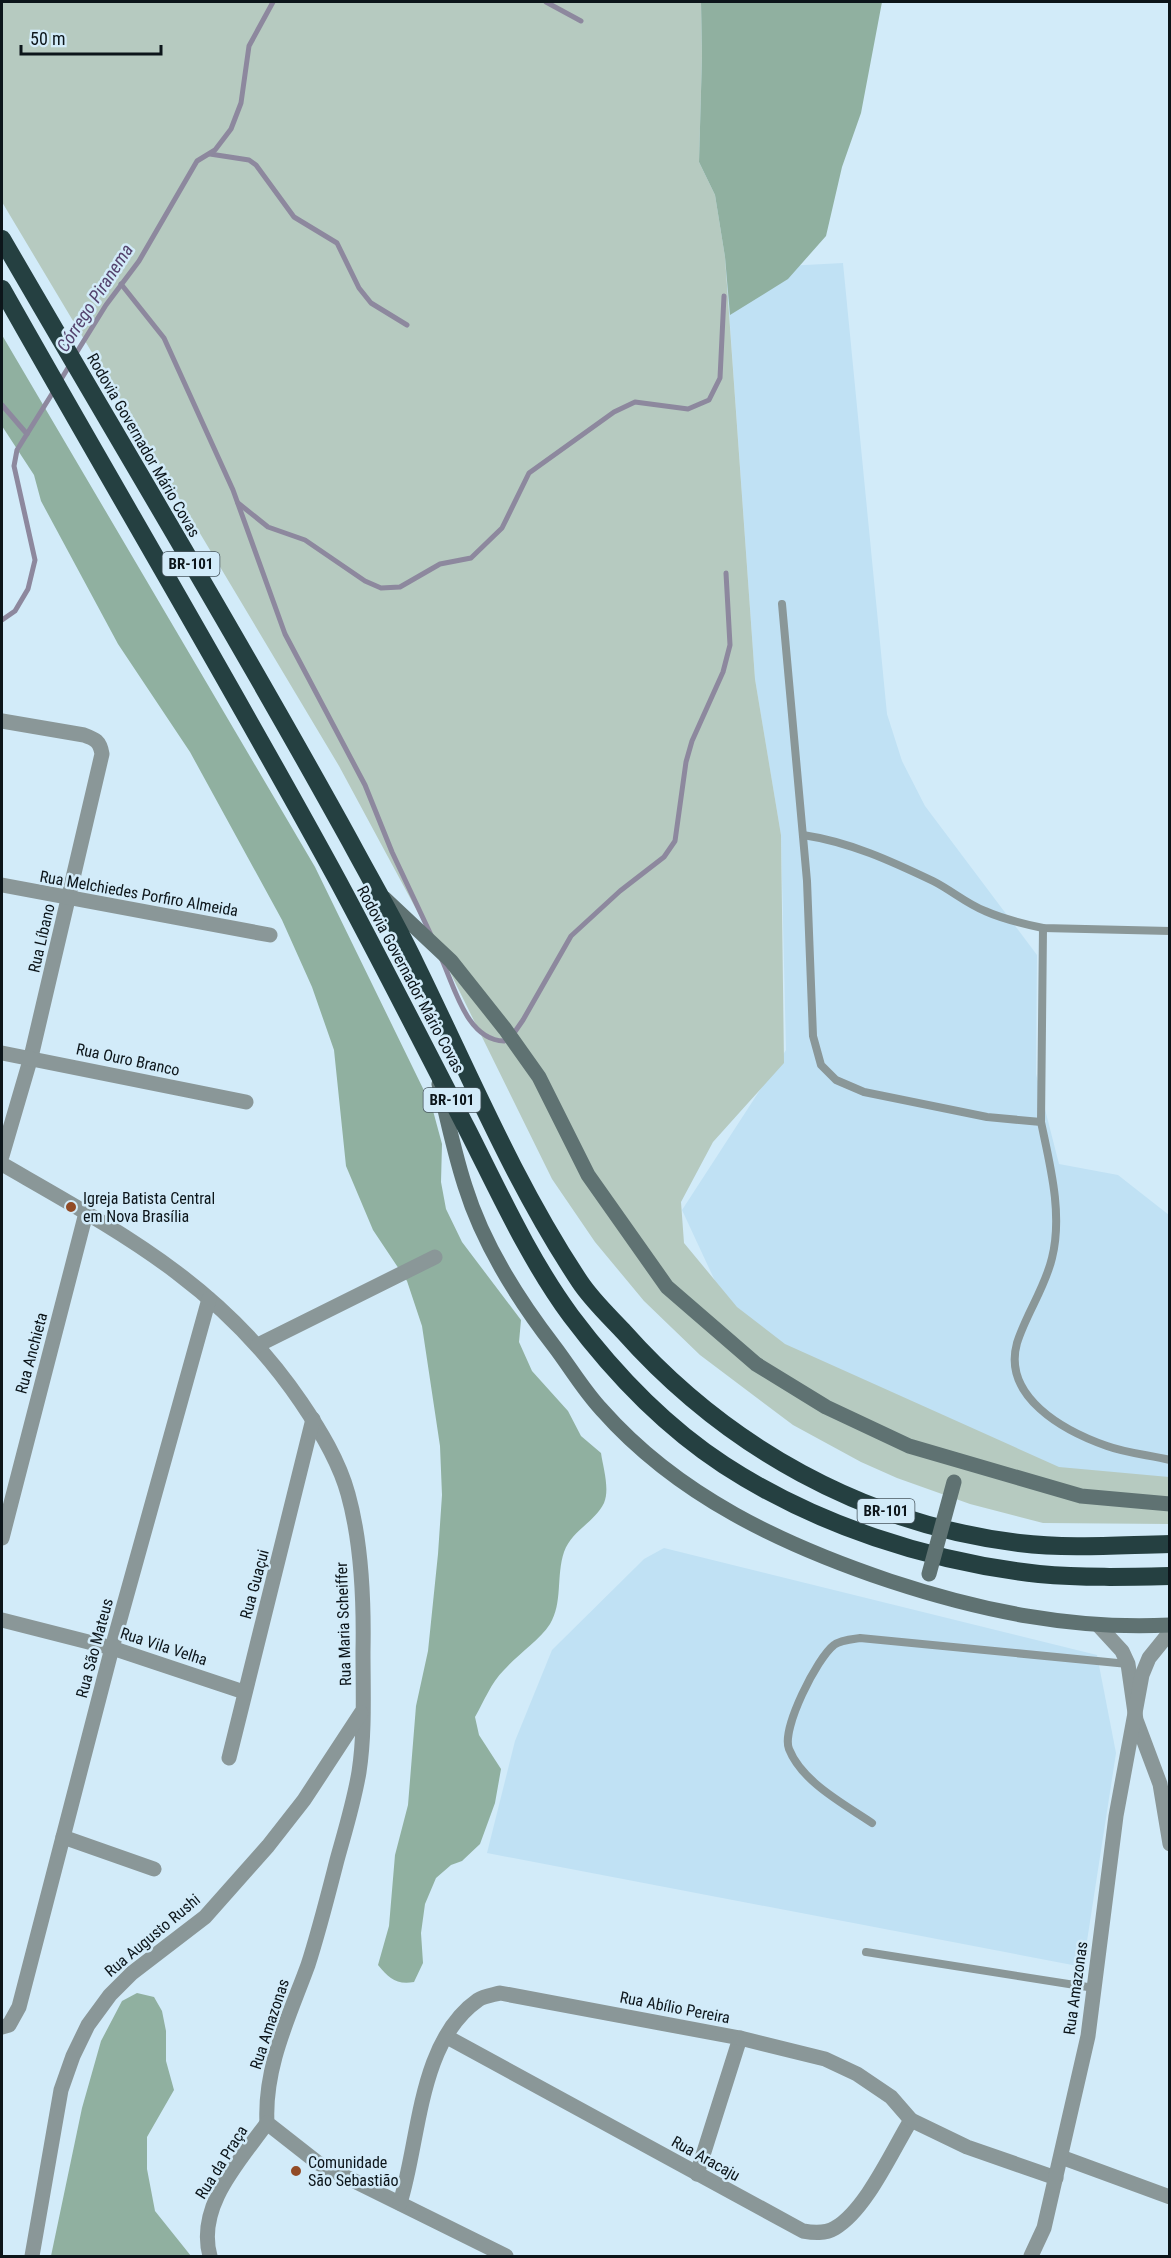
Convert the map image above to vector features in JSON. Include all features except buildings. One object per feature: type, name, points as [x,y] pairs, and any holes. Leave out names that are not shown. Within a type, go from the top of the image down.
[{"type":"highway","name":"Rodovia Governador Mário Covas","points":[[2,239],[221,615],[377,891],[413,958],[533,1203],[583,1287],[650,1362],[704,1411],[796,1472],[866,1504],[922,1523],[980,1537],[1029,1544],[1099,1547],[1170,1544]]},
{"type":"highway","name":"Rodovia Governador Mário Covas","points":[[2,289],[247,716],[393,983],[525,1241],[570,1314],[628,1383],[658,1412],[723,1464],[762,1487],[839,1524],[956,1560],[1048,1574],[1170,1576]]},
{"type":"street","name":"Rua Líbano","points":[[2,721],[84,735],[101,745],[102,754],[32,1057],[2,1156]]},
{"type":"street","name":"Rua Melchiedes Porfiro Almeida","points":[[2,885],[270,935]]},
{"type":"street","name":"Rodovia Governador Mário Covas","points":[[377,891],[451,961],[505,1029],[539,1077],[588,1175],[667,1287],[756,1364],[826,1407],[909,1446],[1081,1496],[1170,1504]]},
{"type":"street","name":"Rua Ouro Branco","points":[[2,1053],[32,1057],[246,1102]]},
{"type":"street","points":[[433,1063],[465,1186],[490,1244],[526,1308],[601,1410],[646,1452],[696,1492],[757,1527],[838,1563],[924,1592],[1042,1620],[1098,1625],[1170,1625]]},
{"type":"street","name":"Rua Maria Scheiffer","points":[[2,1164],[175,1269],[258,1345],[281,1372],[313,1419],[332,1454],[348,1494],[361,1565],[364,1633],[359,1769],[332,1881]]},
{"type":"street","name":"Rua Anchieta","points":[[2,1538],[86,1213]]},
{"type":"street","points":[[258,1345],[435,1257]]},
{"type":"street","name":"Rua São Mateus","points":[[2,2027],[9,2025],[19,2007],[112,1648],[209,1299]]},
{"type":"street","name":"Rua Guaçui","points":[[229,1758],[313,1419]]},
{"type":"street","points":[[924,1592],[960,1462]]},
{"type":"street","name":"Rua Vila Velha","points":[[2,1620],[112,1648],[244,1692]]},
{"type":"street","name":"Rua Amazonas","points":[[1098,1625],[1122,1651],[1128,1664],[1136,1720]]},
{"type":"street","name":"Rua Amazonas","points":[[1031,2256],[1044,2228],[1088,2036],[1116,1816],[1146,1666],[1158,1644],[1170,1632]]},
{"type":"street","name":"Rua Augusto Rushi","points":[[32,2256],[61,2090],[73,2056],[88,2025],[110,1995],[132,1973],[205,1917],[260,1855],[304,1800],[362,1711]]},
{"type":"street","points":[[1136,1720],[1160,1784],[1169,1837]]},
{"type":"street","points":[[63,1837],[154,1869]]},
{"type":"street","name":"Rua Amazonas","points":[[267,2123],[266,2099],[271,2066],[309,1961],[332,1881]]},
{"type":"street","name":"Rua Abílio Pereira","points":[[400,2203],[410,2172],[421,2100],[447,2037],[462,2016],[479,1999],[500,1994],[740,2038],[825,2059],[857,2074],[891,2097],[910,2120],[967,2146],[1056,2178]]},
{"type":"street","name":"Rua Aracaju","points":[[447,2037],[803,2231],[816,2233],[833,2229],[850,2217],[910,2120]]},
{"type":"street","points":[[697,2174],[740,2038]]},
{"type":"street","points":[[267,2123],[318,2163],[506,2256]]},
{"type":"street","name":"Rua da Praça","points":[[210,2256],[206,2234],[209,2215],[234,2169],[267,2123]]},
{"type":"street","points":[[1061,2157],[1170,2197]]},
{"type":"lane","points":[[782,604],[803,835],[813,1036],[821,1065],[836,1080],[864,1092],[987,1117],[1041,1122]]},
{"type":"lane","points":[[803,835],[832,840],[871,853],[936,882],[984,911],[1043,928],[1170,931]]},
{"type":"lane","points":[[1043,928],[1041,1122],[1053,1190],[1056,1234],[1052,1260],[1017,1343],[1014,1360],[1016,1377],[1033,1403],[1063,1426],[1107,1446],[1170,1460]]},
{"type":"lane","points":[[872,1823],[816,1782],[799,1766],[788,1748],[790,1728],[806,1687],[820,1661],[835,1644],[860,1638],[1128,1664]]},
{"type":"lane","points":[[866,1952],[1094,1988]]},
{"type":"shaded area","points":[[843,263],[887,714],[902,761],[925,806],[1037,955],[1036,1074],[1059,1164],[1118,1175],[1169,1215],[1169,1490],[954,1453],[735,1324],[682,1210],[786,1050],[781,835],[755,679],[726,269]]},
{"type":"shaded area","points":[[664,1548],[1097,1655],[1116,1753],[1083,1967],[487,1853],[515,1741],[552,1650],[644,1559]]},
{"type":"green space","points":[[2,2],[701,2],[699,162],[715,195],[725,257],[755,679],[781,835],[784,1063],[713,1142],[681,1202],[684,1243],[737,1307],[785,1344],[1059,1467],[1169,1477],[1169,1524],[1043,1523],[970,1504],[897,1478],[861,1462],[793,1425],[700,1355],[644,1301],[595,1242],[552,1179],[450,972],[339,766],[2,202]]},
{"type":"green space","points":[[701,2],[882,2],[861,113],[842,167],[826,236],[788,279],[730,315],[725,257],[715,195],[699,162]]},
{"type":"green space","points":[[2,335],[315,867],[432,1107],[442,1144],[441,1182],[446,1209],[462,1242],[521,1320],[519,1342],[532,1371],[568,1411],[581,1436],[601,1453],[606,1497],[600,1510],[572,1538],[564,1552],[554,1616],[540,1636],[499,1675],[475,1717],[479,1735],[501,1769],[495,1803],[480,1844],[462,1861],[451,1865],[436,1878],[425,1904],[421,1933],[423,1963],[414,1982],[393,1979],[378,1965],[389,1926],[395,1855],[408,1805],[416,1706],[428,1651],[438,1554],[442,1495],[440,1446],[422,1326],[407,1281],[373,1230],[346,1166],[334,1050],[312,987],[282,920],[190,752],[118,644],[41,501],[34,475],[2,426]]},
{"type":"green space","points":[[137,1993],[154,1997],[162,2011],[166,2031],[166,2061],[174,2090],[147,2137],[147,2169],[155,2211],[191,2256],[51,2256],[82,2108],[101,2041],[122,2001]]},
{"type":"waterway","name":"Córrego Piranema","points":[[75,355],[106,305],[139,261],[197,161],[215,150],[231,129],[241,103],[249,46],[273,2]]},
{"type":"waterway","points":[[546,2],[581,21]]},
{"type":"waterway","points":[[210,154],[249,160],[256,165],[294,217],[337,243],[359,288],[371,303],[407,325]]},
{"type":"waterway","points":[[121,284],[164,338],[233,490],[285,634],[365,785],[392,852],[431,935]]},
{"type":"waterway","points":[[238,503],[268,527],[305,540],[365,581],[381,588],[400,587],[440,564],[471,558],[502,528],[529,473],[614,412],[635,402],[688,409],[709,400],[720,378],[724,296]]},
{"type":"waterway","name":"Córrego Piranema","points":[[60,381],[71,363]]},
{"type":"waterway","name":"Córrego Piranema","points":[[2,620],[15,611],[28,589],[35,560],[14,466],[17,450],[55,389]]},
{"type":"waterway","points":[[2,405],[27,434]]},
{"type":"waterway","points":[[442,960],[464,1011],[472,1022],[481,1032],[491,1038],[504,1041],[514,1033],[523,1020],[571,936],[620,891],[664,857],[675,841],[686,762],[692,741],[723,672],[730,645],[726,573]]},
{"type":"place","name":"Igreja Batista Central em Nova Brasília","points":[[71,1207]]},
{"type":"place","name":"Comunidade São Sebastião","points":[[296,2171]]}]
